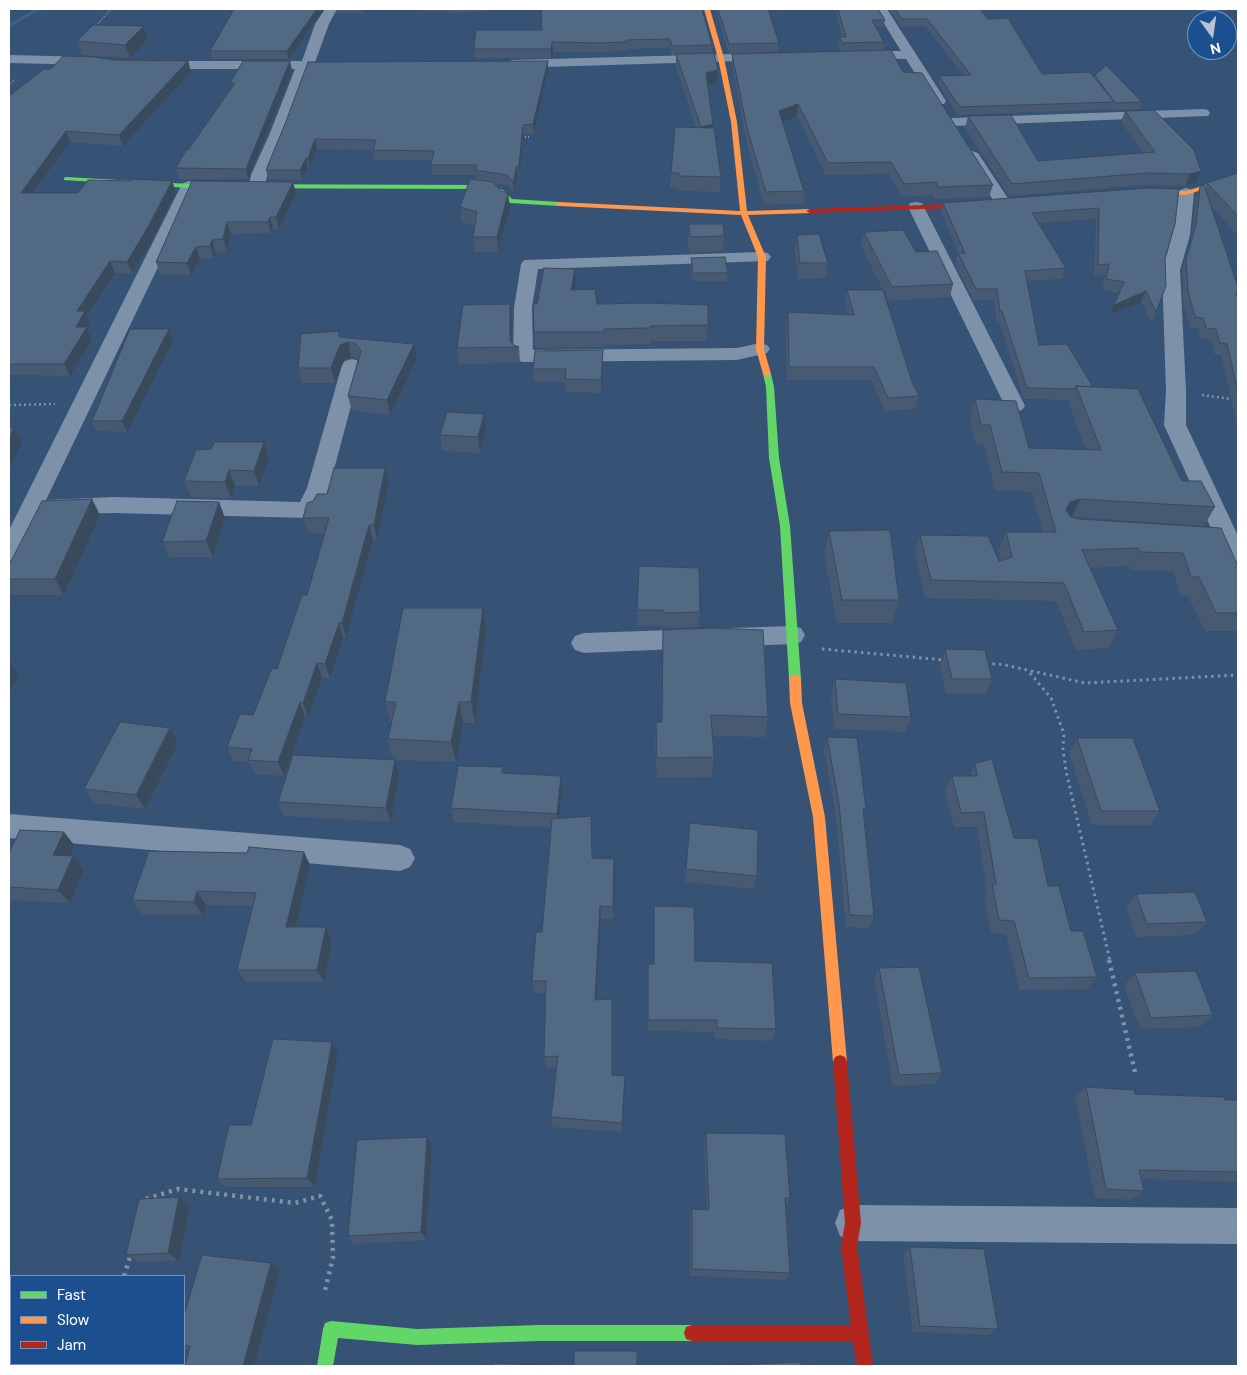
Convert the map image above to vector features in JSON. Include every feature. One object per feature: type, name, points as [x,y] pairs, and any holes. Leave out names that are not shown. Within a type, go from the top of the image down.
[{"type":"street","points":[[257,187],[260,175],[309,65],[322,24],[331,9]]},
{"type":"street","points":[[707,9],[721,58],[734,122],[744,213],[762,257],[760,349],[770,387],[774,458],[785,526],[796,703],[819,817],[853,1223],[849,1246],[864,1366]]},
{"type":"street","points":[[881,9],[953,122],[967,148],[1008,203]]},
{"type":"street","points":[[848,56],[909,55]]},
{"type":"street","points":[[494,64],[557,64],[780,57]]},
{"type":"street","points":[[9,59],[106,63]]},
{"type":"street","points":[[141,65],[309,65]]},
{"type":"street","points":[[953,122],[1203,113]]},
{"type":"street","points":[[1133,192],[1170,191],[1186,193],[1238,177]]},
{"type":"street","points":[[66,179],[189,186],[482,187],[501,191],[510,201],[744,213],[1008,203]]},
{"type":"street","points":[[9,553],[189,186]]},
{"type":"street","points":[[1186,193],[1181,235],[1171,270],[1176,391],[1175,425],[1224,543]]},
{"type":"street","points":[[916,207],[1015,406]]},
{"type":"street","points":[[760,349],[737,354],[522,356],[523,308],[530,264],[762,257]]},
{"type":"street","points":[[32,508],[113,505],[308,510],[318,488],[352,365]]},
{"type":"street","points":[[584,643],[793,641]]},
{"type":"street","points":[[9,826],[400,858]]},
{"type":"street","points":[[853,1223],[1238,1226]]},
{"type":"street","points":[[325,1366],[331,1329],[417,1337],[539,1333],[859,1334]]},
{"type":"path","points":[[510,137],[529,137]]},
{"type":"path","points":[[1176,391],[1238,400]]},
{"type":"path","points":[[9,405],[83,404]]},
{"type":"path","points":[[793,641],[948,660]]},
{"type":"path","points":[[977,662],[1006,665],[1085,684],[1210,675],[1238,675]]},
{"type":"path","points":[[1028,671],[1036,677],[1051,698],[1064,734],[1066,771],[1135,1072]]},
{"type":"path","points":[[139,1201],[178,1189],[295,1203],[320,1196],[332,1220],[333,1258],[324,1293],[331,1329]]},
{"type":"path","points":[[124,1275],[131,1251]]},
{"type":"building","points":[[234,9],[317,9],[287,51],[210,51]]},
{"type":"building","points":[[541,9],[702,9],[712,45],[672,46],[670,39],[626,40],[626,42],[600,43],[552,42],[551,49],[474,49],[476,30],[542,30]]},
{"type":"building","points":[[718,9],[768,9],[779,43],[729,44]]},
{"type":"building","points":[[838,9],[878,9],[885,20],[872,20],[884,42],[843,43],[839,37],[846,37]]},
{"type":"building","points":[[895,9],[980,9],[988,19],[1008,18],[1042,74],[1090,72],[1114,102],[960,107],[939,76],[971,75],[927,19],[902,19]]},
{"type":"building","points":[[93,25],[144,26],[125,45],[77,41]]},
{"type":"building","points":[[891,50],[903,72],[922,73],[993,185],[938,187],[936,182],[904,184],[891,162],[828,163],[798,104],[779,111],[804,191],[766,192],[747,128],[732,54]]},
{"type":"building","points":[[714,53],[718,70],[706,73],[713,124],[701,127],[676,54]]},
{"type":"building","points":[[63,56],[95,57],[114,60],[188,61],[119,135],[66,131],[21,193],[78,193],[88,180],[130,181],[132,179],[172,181],[127,262],[110,261],[77,311],[85,311],[76,327],[87,327],[64,364],[9,364],[9,96],[44,69],[51,69]]},
{"type":"building","points":[[243,61],[290,61],[246,169],[176,168],[186,150],[188,150],[235,83],[230,83]]},
{"type":"building","points":[[548,61],[533,124],[523,125],[519,166],[517,166],[513,182],[507,175],[475,170],[477,165],[431,165],[434,151],[373,150],[376,140],[315,139],[308,158],[306,158],[300,170],[266,170],[308,62]]},
{"type":"building","points":[[1106,65],[1142,102],[1115,103],[1095,75]]},
{"type":"building","points":[[1154,110],[1194,150],[1201,171],[1190,174],[1147,173],[1012,184],[968,116],[1011,115],[1038,161],[1155,152],[1125,111]]},
{"type":"building","points":[[675,127],[714,128],[721,177],[679,176],[679,173],[671,173]]},
{"type":"building","points":[[1238,173],[1238,216],[1207,183]]},
{"type":"building","points":[[470,179],[493,182],[501,191],[508,193],[497,237],[473,237],[477,212],[460,207]]},
{"type":"building","points":[[192,181],[293,182],[276,217],[270,217],[268,222],[227,222],[223,239],[212,240],[210,246],[196,247],[187,263],[156,262]]},
{"type":"building","points":[[1204,185],[1238,287],[1238,292],[1236,292],[1238,299],[1238,393],[1227,344],[1220,343],[1216,329],[1206,328],[1203,318],[1195,317],[1188,291],[1186,260],[1196,225],[1200,187]]},
{"type":"building","points":[[1147,188],[1179,189],[1175,224],[1165,259],[1166,286],[1156,312],[1146,291],[1114,305],[1124,282],[1106,279],[1109,264],[1098,265],[1099,208],[1032,213],[1066,268],[1025,271],[1039,345],[1067,344],[1093,387],[1076,386],[1075,389],[1027,388],[1002,311],[1000,311],[997,289],[976,289],[958,253],[965,253],[943,203]]},
{"type":"building","points":[[689,224],[723,224],[724,236],[690,237]]},
{"type":"building","points":[[903,230],[916,252],[937,251],[953,284],[892,287],[864,232]]},
{"type":"building","points":[[819,234],[828,263],[800,263],[797,235]]},
{"type":"building","points":[[725,257],[728,273],[693,273],[691,258]]},
{"type":"building","points":[[544,268],[575,269],[571,290],[595,289],[597,304],[708,305],[708,325],[604,329],[604,332],[534,332],[533,304],[537,304]]},
{"type":"building","points":[[847,290],[883,290],[912,382],[919,396],[888,398],[874,367],[789,367],[788,312],[854,315]]},
{"type":"building","points":[[510,304],[510,340],[513,345],[519,347],[457,348],[463,305]]},
{"type":"building","points":[[130,329],[169,329],[122,421],[92,421]]},
{"type":"building","points":[[339,331],[339,337],[414,344],[387,400],[348,396],[361,351],[356,344],[348,342],[340,345],[331,368],[298,368],[301,334]]},
{"type":"building","points":[[603,350],[601,380],[565,379],[566,369],[533,369],[535,351]]},
{"type":"building","points":[[1076,386],[1138,389],[1182,481],[1201,481],[1215,507],[1080,499],[1070,502],[1066,510],[1071,517],[1080,519],[1221,528],[1238,566],[1238,613],[1216,613],[1199,577],[1191,577],[1183,553],[1140,552],[1138,548],[1082,550],[1118,630],[1084,632],[1064,583],[931,580],[920,535],[988,536],[999,561],[1012,557],[1006,532],[1056,532],[1039,473],[1002,472],[990,425],[981,425],[975,399],[1016,401],[1029,448],[1101,450]]},
{"type":"building","points":[[447,412],[484,414],[478,437],[440,435]]},
{"type":"building","points":[[9,428],[14,428],[9,438]]},
{"type":"building","points":[[215,442],[264,442],[254,471],[229,470],[225,482],[184,481],[196,450],[211,449]]},
{"type":"building","points":[[334,468],[385,468],[374,525],[369,525],[342,623],[339,623],[325,664],[317,663],[303,703],[300,702],[278,762],[248,760],[252,749],[227,747],[240,714],[253,715],[272,668],[277,669],[302,595],[307,595],[329,518],[303,518],[307,503],[313,501],[317,494],[327,494]]},
{"type":"building","points":[[92,499],[55,579],[9,579],[9,565],[42,501]]},
{"type":"building","points":[[177,501],[219,502],[206,541],[162,542]]},
{"type":"building","points":[[890,530],[899,600],[842,600],[829,531]]},
{"type":"building","points":[[639,566],[699,568],[700,612],[664,613],[664,610],[637,610]]},
{"type":"building","points":[[403,608],[483,608],[471,702],[459,702],[451,742],[388,739],[396,702],[385,702]]},
{"type":"building","points":[[711,628],[763,630],[768,717],[711,715],[714,757],[657,758],[656,722],[662,722],[663,630]]},
{"type":"building","points":[[945,649],[985,650],[992,679],[952,679]]},
{"type":"building","points":[[835,679],[906,683],[911,717],[838,714]]},
{"type":"building","points":[[120,722],[170,728],[136,795],[84,789]]},
{"type":"building","points":[[827,737],[857,738],[866,809],[863,809],[874,916],[850,915],[839,804]]},
{"type":"building","points":[[1077,738],[1133,738],[1160,811],[1101,811]]},
{"type":"building","points":[[293,755],[395,760],[386,808],[278,802]]},
{"type":"building","points":[[992,759],[1014,838],[1038,839],[1048,886],[1059,886],[1071,931],[1083,931],[1097,977],[1029,978],[1014,921],[999,920],[992,884],[996,884],[984,812],[961,813],[952,776],[977,776],[975,763]]},
{"type":"building","points":[[458,766],[503,767],[502,773],[561,776],[557,814],[451,808]]},
{"type":"building","points":[[591,816],[592,858],[614,859],[613,907],[600,906],[595,1000],[612,999],[612,1075],[625,1076],[622,1123],[551,1117],[558,1056],[544,1057],[546,981],[532,981],[536,932],[542,932],[552,819]]},
{"type":"building","points":[[690,823],[758,830],[757,876],[686,869]]},
{"type":"building","points":[[20,830],[64,832],[53,855],[73,856],[58,890],[9,887],[9,853]]},
{"type":"building","points":[[249,847],[304,852],[286,927],[326,927],[317,970],[237,970],[256,893],[197,891],[194,902],[132,900],[149,851],[247,853]]},
{"type":"building","points":[[1195,892],[1207,922],[1147,924],[1136,894]]},
{"type":"building","points":[[654,906],[694,907],[695,961],[772,963],[776,1029],[717,1028],[717,1020],[648,1020],[648,964],[654,964]]},
{"type":"building","points":[[919,967],[942,1073],[899,1075],[879,968]]},
{"type":"building","points":[[1196,971],[1213,1015],[1151,1018],[1135,973]]},
{"type":"building","points":[[273,1039],[332,1042],[307,1178],[217,1179],[229,1125],[251,1125]]},
{"type":"building","points":[[1086,1087],[1134,1090],[1135,1094],[1224,1097],[1225,1100],[1238,1100],[1238,1172],[1139,1170],[1144,1191],[1106,1189]]},
{"type":"building","points":[[706,1133],[785,1134],[790,1198],[785,1198],[790,1273],[692,1269],[692,1209],[709,1210]]},
{"type":"building","points":[[427,1137],[421,1232],[348,1236],[357,1140]]},
{"type":"building","points":[[179,1197],[168,1253],[126,1255],[139,1199]]},
{"type":"building","points":[[910,1247],[984,1249],[998,1329],[920,1326]]},
{"type":"building","points":[[202,1255],[271,1263],[243,1366],[185,1366],[190,1346],[185,1345],[185,1312]]},
{"type":"building","points":[[574,1351],[637,1351],[637,1366],[574,1366]]},
{"type":"building","points":[[801,1362],[801,1366],[707,1366]]},
{"type":"building","points":[[494,1363],[557,1366],[493,1366]]},
{"type":"waterway","points":[[9,26],[39,9]]},
{"type":"traffic: fast","points":[[66,179],[189,186],[483,187],[501,191],[510,201],[559,204]]},
{"type":"traffic: fast","points":[[767,374],[770,387],[774,458],[785,526],[795,679]]},
{"type":"traffic: fast","points":[[325,1366],[331,1329],[417,1337],[539,1333],[692,1333]]},
{"type":"traffic: slow","points":[[707,9],[721,58],[734,122],[744,213],[762,257],[760,349],[767,374]]},
{"type":"traffic: slow","points":[[1142,192],[1186,193],[1238,177]]},
{"type":"traffic: slow","points":[[559,204],[744,213],[810,211]]},
{"type":"traffic: slow","points":[[795,679],[796,703],[819,817],[840,1062]]},
{"type":"traffic: jam","points":[[810,211],[980,205]]},
{"type":"traffic: jam","points":[[840,1062],[853,1223],[849,1246],[865,1366]]},
{"type":"traffic: jam","points":[[692,1333],[859,1334]]}]
